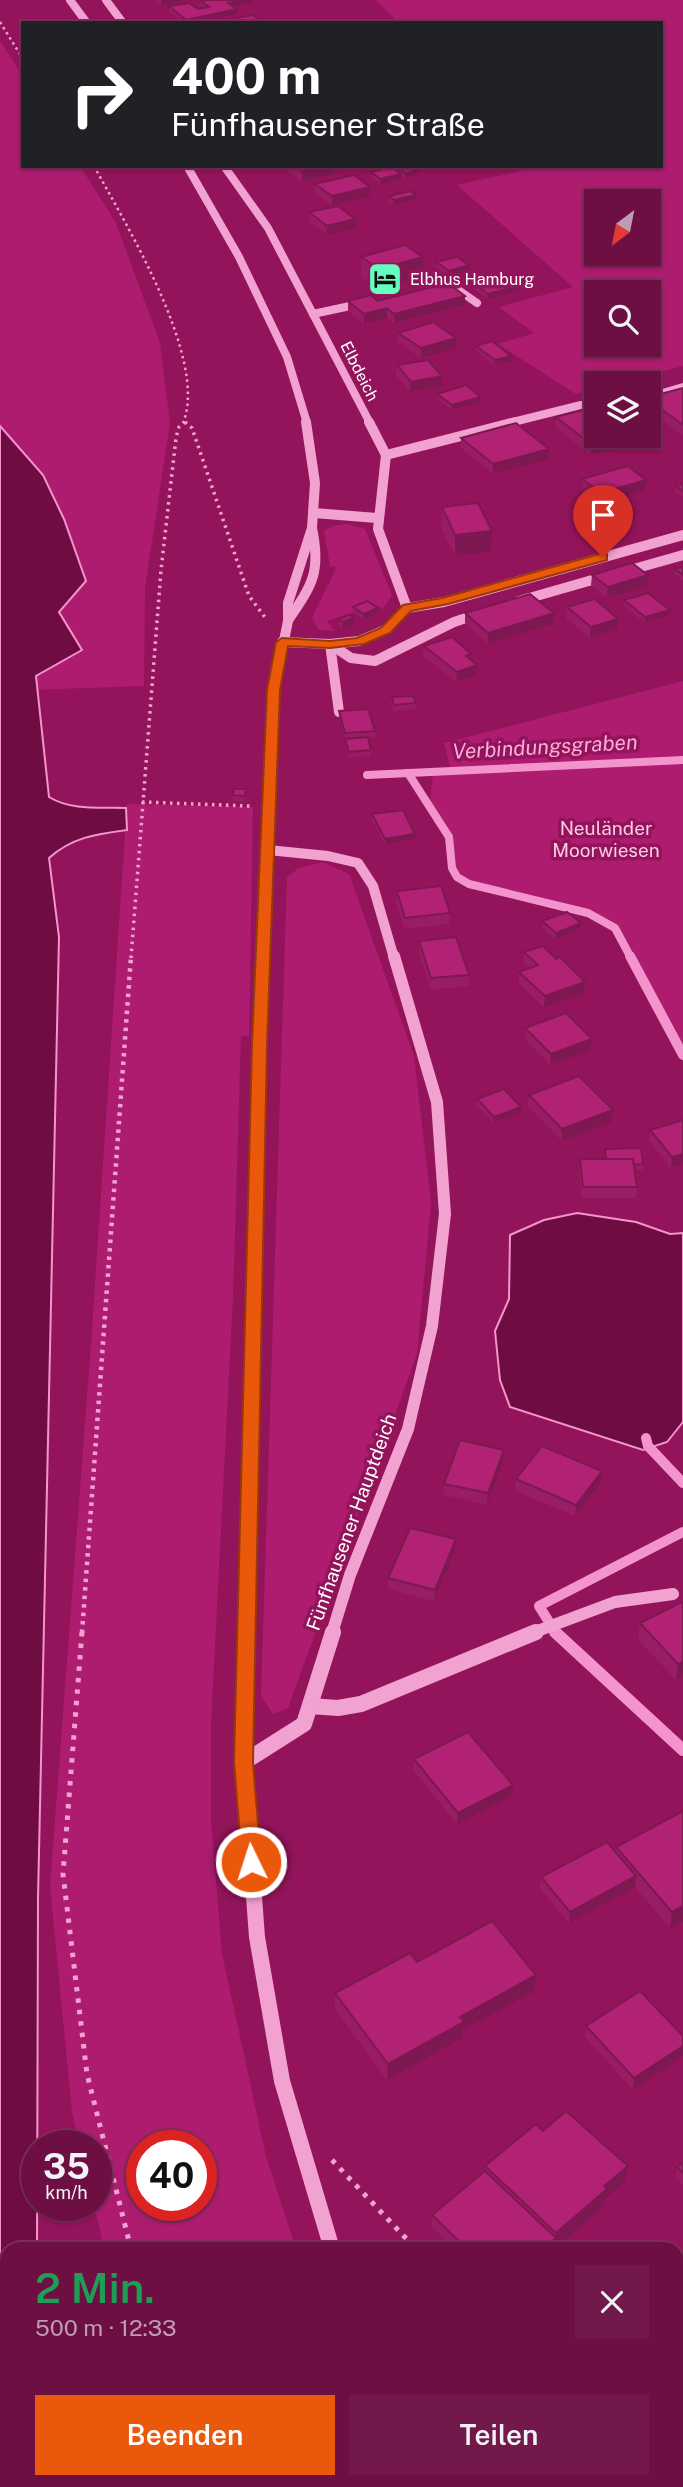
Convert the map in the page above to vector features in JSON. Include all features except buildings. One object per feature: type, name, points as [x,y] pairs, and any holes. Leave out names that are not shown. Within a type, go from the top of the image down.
[{"type":"street","points":[[70,0],[86,21]]},
{"type":"street","points":[[106,0],[122,21]]},
{"type":"street","points":[[188,168],[239,257],[287,357],[305,412],[315,484],[312,528],[288,603],[288,621],[276,673],[260,1044],[244,1762],[257,1937],[282,2081],[330,2242]]},
{"type":"street","name":"Elbdeich","points":[[226,168],[268,228],[386,455]]},
{"type":"street","points":[[431,293],[454,287],[477,303]]},
{"type":"street","points":[[313,314],[372,302]]},
{"type":"street","points":[[661,393],[683,387]]},
{"type":"street","points":[[407,608],[377,530],[386,455],[584,405]]},
{"type":"street","points":[[314,513],[377,518]]},
{"type":"street","points":[[288,621],[313,585],[317,572],[318,551],[312,528]]},
{"type":"street","points":[[282,642],[346,644],[374,636],[396,622],[407,608],[444,602],[683,535]]},
{"type":"street","points":[[511,604],[683,555]]},
{"type":"street","points":[[330,644],[345,658],[361,662],[375,661],[454,622],[488,611]]},
{"type":"street","points":[[330,644],[339,712]]},
{"type":"street","name":"Fünfhausener Hauptdeich","points":[[244,1762],[304,1724],[350,1575],[408,1429],[432,1326],[445,1214],[437,1102],[373,886],[358,863],[328,856],[268,850]]},
{"type":"street","points":[[310,1706],[338,1708],[360,1703],[535,1632],[564,1624],[599,1607],[634,1598],[673,1594]]},
{"type":"path","points":[[0,22],[21,56]]},
{"type":"path","points":[[95,168],[151,270],[180,342],[187,390],[185,422],[179,427],[176,438],[161,570],[63,1874],[87,2074],[129,2242]]},
{"type":"path","points":[[185,422],[192,428],[249,596],[282,642]]},
{"type":"path","points":[[142,802],[239,805]]},
{"type":"path","points":[[300,2143],[326,2154],[409,2242]]},
{"type":"green space","points":[[376,0],[683,0],[683,366],[661,372],[584,371],[584,392],[576,394],[498,344],[534,333],[499,307],[573,287],[457,185],[534,168],[663,168],[663,21],[397,21]]},
{"type":"green space","points":[[0,41],[21,73],[21,168],[81,168],[116,223],[160,343],[170,423],[145,588],[144,686],[0,691]]},
{"type":"green space","points":[[347,524],[365,529],[392,595],[383,609],[375,605],[327,621],[334,631],[318,630],[312,617],[337,567],[330,566],[324,531],[336,525]]},
{"type":"green space","name":"Neuländer Moorwiesen","points":[[683,681],[683,1055],[615,928],[571,908],[469,884],[457,877],[452,868],[449,837],[430,804],[433,772],[451,770],[444,743]]},
{"type":"green space","points":[[127,804],[253,807],[249,1036],[241,1036],[233,1297],[211,1724],[211,1820],[222,1954],[266,2156],[294,2242],[102,2242],[98,2221],[112,2221],[112,2130],[76,2130],[50,1886],[91,1344]]},
{"type":"green space","points":[[323,862],[349,874],[414,1056],[431,1203],[417,1354],[288,1708],[273,1714],[261,1696],[287,877],[299,868]]},
{"type":"shaded area","points":[[0,426],[43,475],[64,519],[86,581],[59,612],[82,650],[36,676],[49,797],[77,806],[126,808],[127,830],[76,841],[49,858],[59,937],[38,1898],[37,2130],[21,2130],[21,2221],[37,2221],[37,2242],[0,2242]]},
{"type":"shaded area","points":[[577,1213],[636,1222],[670,1234],[683,1233],[683,1422],[667,1442],[643,1450],[510,1407],[500,1380],[495,1331],[509,1299],[510,1235],[544,1220]]},
{"type":"waterway","name":"Verbindungsgraben","points":[[408,773],[683,760]]},
{"type":"waterway","points":[[367,775],[408,773]]},
{"type":"waterway","points":[[408,773],[449,837],[452,868],[457,877],[469,884],[588,913],[615,928],[631,958]]},
{"type":"waterway","points":[[630,956],[683,1055]]},
{"type":"waterway","points":[[646,1438],[648,1446],[683,1483]]},
{"type":"waterway","points":[[556,1633],[539,1606],[683,1532]]},
{"type":"waterway","points":[[556,1633],[683,1750]]},
{"type":"place","name":"Elbhus Hamburg","points":[[385,279]]},
{"type":"route","points":[[251,1862],[244,1762],[260,1044],[274,690],[282,642],[346,644],[359,641],[385,630],[396,622],[407,608],[444,602],[603,557]]}]
